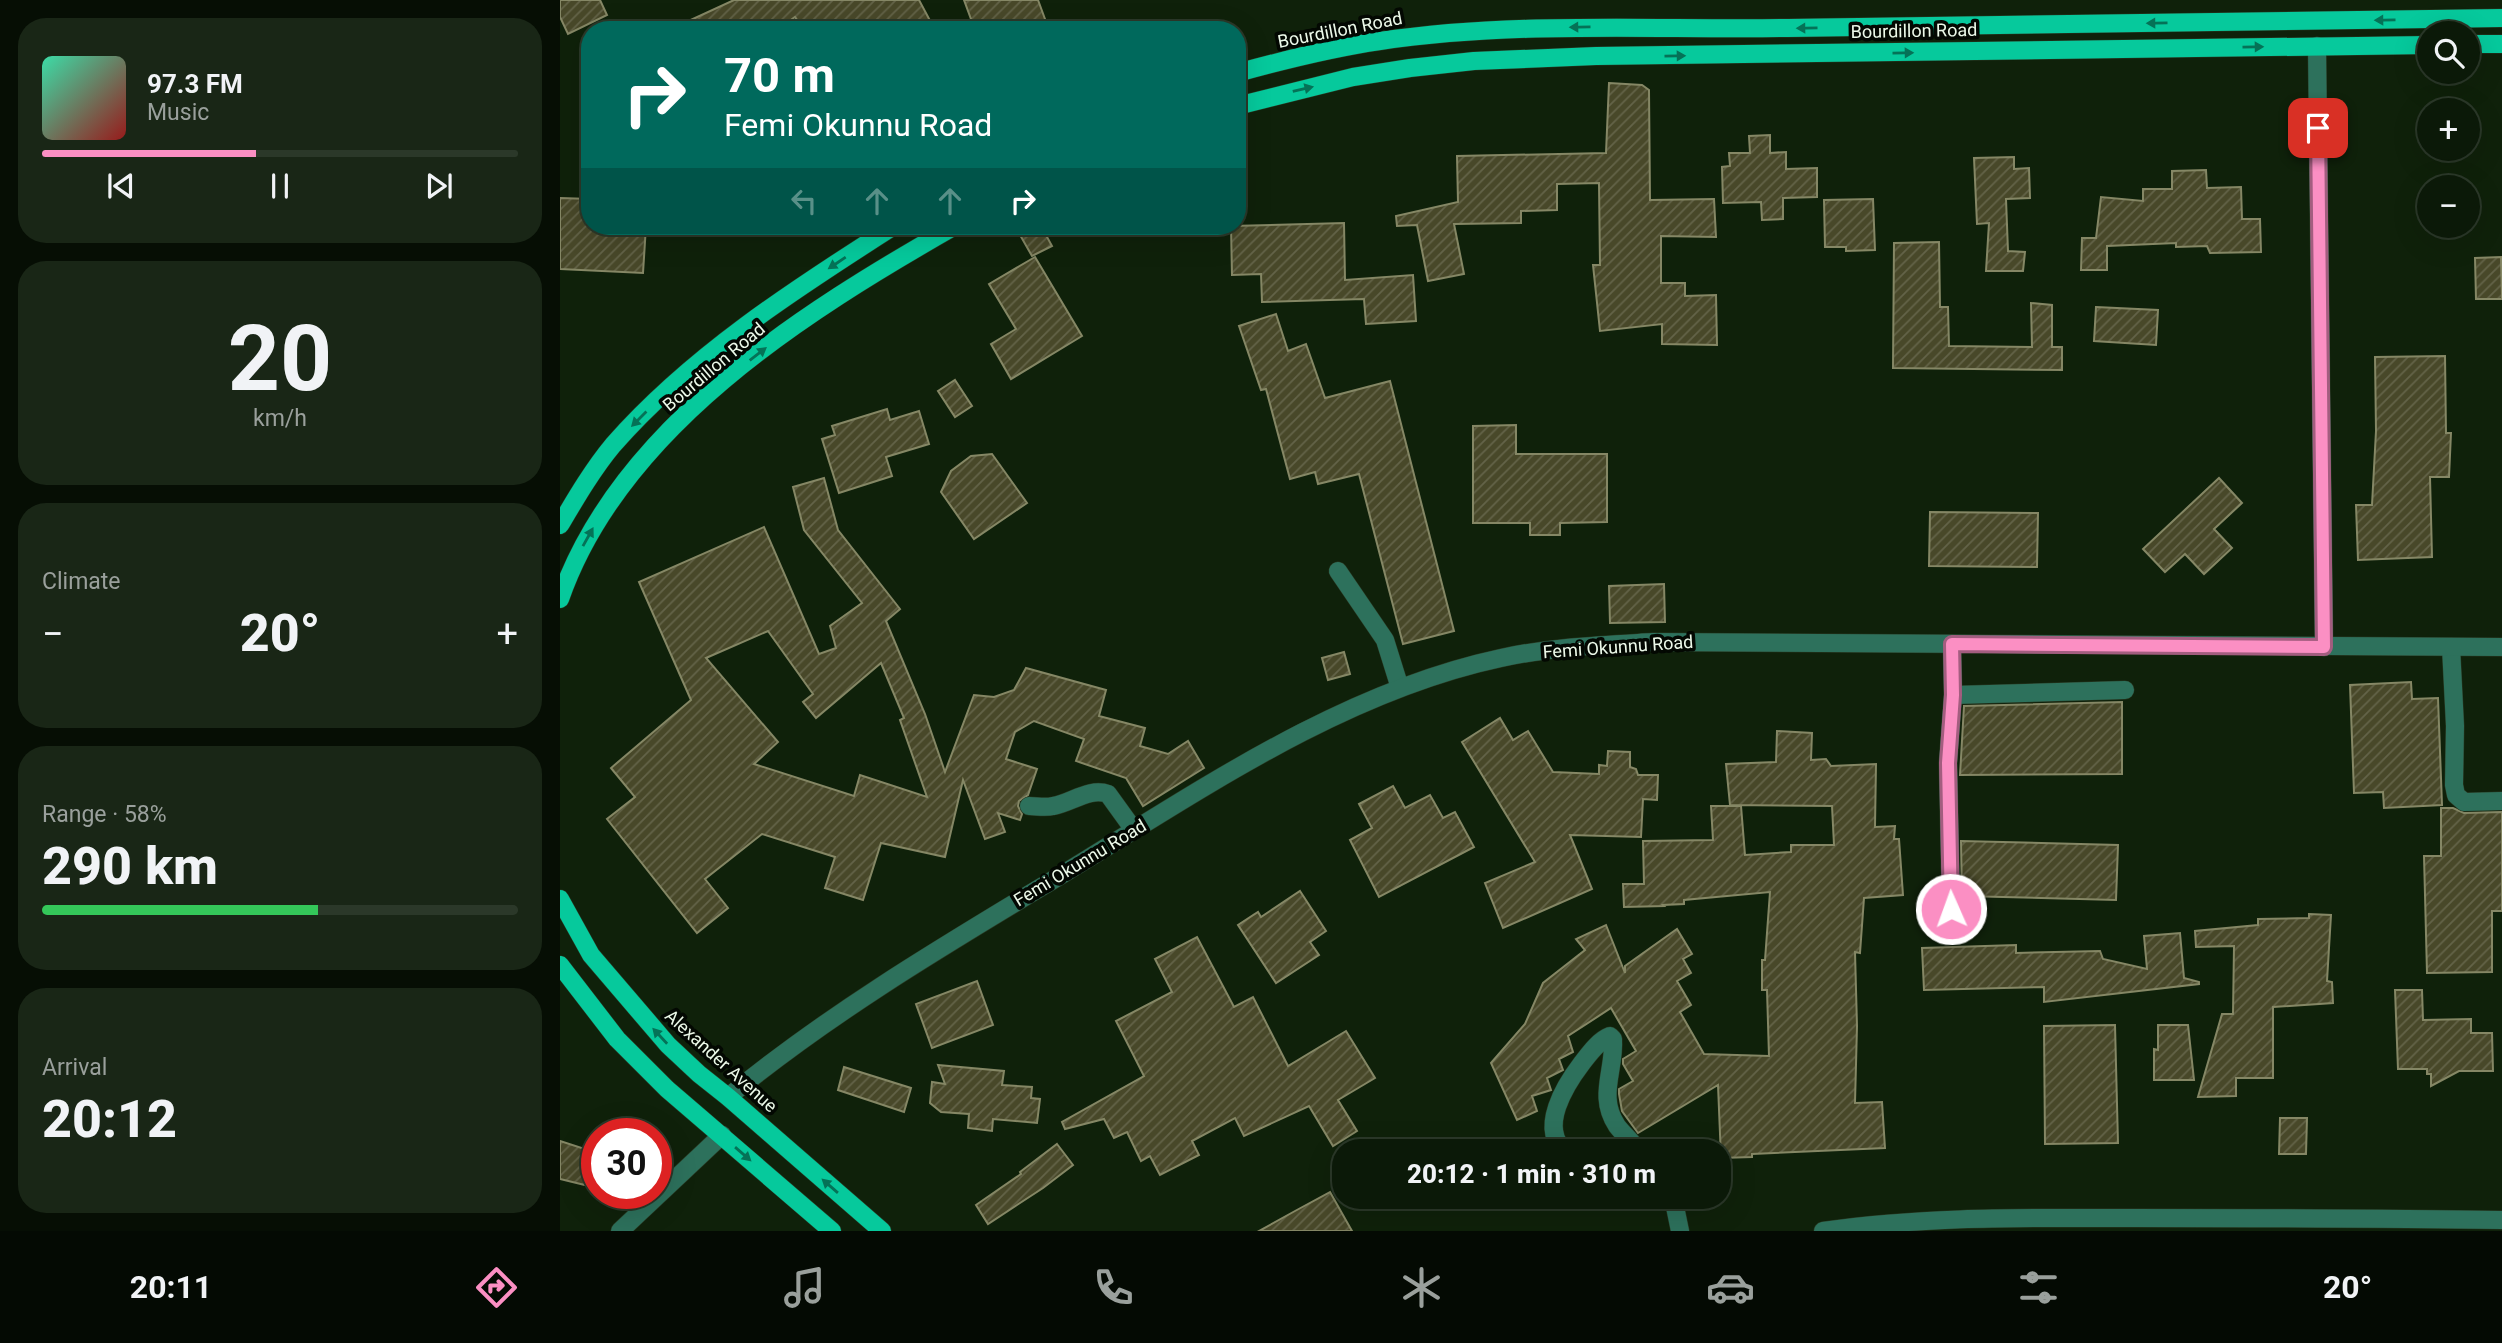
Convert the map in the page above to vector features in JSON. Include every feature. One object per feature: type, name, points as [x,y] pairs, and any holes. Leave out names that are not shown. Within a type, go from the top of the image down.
[{"type":"main road","name":"Bourdillon Road","points":[[1246,71],[1320,52],[1380,41],[1538,28],[1748,29],[2502,18]]},
{"type":"main road","points":[[2480,44],[2502,44]]},
{"type":"main road","name":"Bourdillon Road","points":[[1246,104],[1353,77],[1410,68],[1486,61],[1596,56],[2417,45]]},
{"type":"main road","name":"Bourdillon Road","points":[[560,525],[612,447],[679,380],[806,284],[880,235]]},
{"type":"main road","name":"Bourdillon Road","points":[[560,599],[579,553],[605,509],[630,476],[683,418],[752,358],[863,280],[940,235]]},
{"type":"main road","name":"Alexander Avenue","points":[[560,899],[591,955],[639,1013],[699,1074],[882,1231]]},
{"type":"main road","points":[[560,965],[617,1039],[667,1089],[832,1231]]},
{"type":"street","points":[[2317,46],[2324,647]]},
{"type":"street","points":[[1338,571],[1385,640],[1400,688]]},
{"type":"street","name":"Femi Okunnu Road","points":[[728,1097],[777,1057],[955,939],[1278,744],[1349,709],[1400,688],[1500,658],[1578,646],[1653,642],[2502,647]]},
{"type":"street","points":[[1951,909],[1948,763],[1953,695],[1952,644]]},
{"type":"street","points":[[2451,647],[2456,795],[2464,802],[2502,801]]},
{"type":"street","points":[[1953,695],[2125,690]]},
{"type":"street","points":[[1029,806],[1050,807],[1073,801],[1093,791],[1104,792],[1134,830]]},
{"type":"street","points":[[1558,1139],[1555,1115],[1567,1083],[1588,1055],[1609,1036],[1613,1039],[1614,1055],[1605,1093],[1616,1125],[1628,1139]]},
{"type":"street","points":[[620,1231],[722,1135]]},
{"type":"street","points":[[1675,1209],[1680,1231]]},
{"type":"street","points":[[1823,1231],[1856,1226],[1983,1218],[2334,1217],[2502,1220]]},
{"type":"building","points":[[560,0],[600,0],[607,15],[595,21],[581,21],[581,28],[568,34],[560,17]]},
{"type":"building","points":[[734,0],[919,0],[930,21],[798,21],[795,17],[789,21],[688,21]]},
{"type":"building","points":[[964,0],[1038,0],[1046,21],[972,21]]},
{"type":"building","points":[[1609,83],[1642,85],[1649,90],[1650,200],[1714,199],[1716,237],[1661,236],[1661,283],[1685,283],[1685,296],[1716,295],[1717,345],[1662,344],[1662,324],[1600,331],[1593,265],[1600,265],[1599,183],[1557,184],[1557,210],[1521,211],[1521,223],[1454,224],[1464,274],[1428,281],[1417,225],[1397,226],[1396,216],[1458,202],[1457,156],[1606,153]]},
{"type":"building","points":[[1770,135],[1770,153],[1786,152],[1786,169],[1817,168],[1817,197],[1783,198],[1783,219],[1762,220],[1761,202],[1723,203],[1722,167],[1730,166],[1729,153],[1750,153],[1749,136]]},
{"type":"building","points":[[2014,157],[2014,169],[2029,168],[2030,198],[2006,199],[2008,251],[2025,252],[2023,271],[1986,271],[1989,223],[1977,224],[1974,158]]},
{"type":"building","points":[[2206,170],[2207,188],[2241,187],[2242,219],[2260,219],[2261,252],[2210,253],[2207,246],[2176,247],[2176,243],[2107,246],[2107,270],[2081,270],[2082,238],[2096,238],[2101,197],[2143,201],[2143,189],[2172,189],[2172,171]]},
{"type":"building","points":[[560,198],[581,199],[581,235],[645,235],[643,273],[560,269]]},
{"type":"building","points":[[1873,199],[1875,250],[1846,251],[1846,247],[1825,247],[1824,200]]},
{"type":"building","points":[[1344,223],[1345,280],[1413,275],[1416,321],[1366,324],[1364,299],[1262,302],[1261,274],[1232,275],[1231,235],[1246,235],[1246,226]]},
{"type":"building","points":[[1020,235],[1046,235],[1052,246],[1032,256]]},
{"type":"building","points":[[1939,242],[1940,307],[1948,307],[1949,346],[2032,347],[2031,303],[2052,305],[2052,347],[2062,347],[2062,370],[1893,368],[1894,243]]},
{"type":"building","points":[[1035,257],[1082,336],[1011,379],[991,344],[1016,329],[989,284]]},
{"type":"building","points":[[2501,257],[2502,299],[2476,299],[2475,258]]},
{"type":"building","points":[[2096,307],[2158,310],[2156,345],[2094,341]]},
{"type":"building","points":[[1276,314],[1288,351],[1306,344],[1325,398],[1390,381],[1454,631],[1403,644],[1359,474],[1318,484],[1315,472],[1290,479],[1266,389],[1261,390],[1239,326]]},
{"type":"building","points":[[2445,356],[2446,433],[2451,433],[2449,477],[2430,477],[2432,557],[2358,560],[2356,505],[2372,505],[2376,431],[2375,357]]},
{"type":"building","points":[[955,380],[972,406],[955,417],[938,391]]},
{"type":"building","points":[[887,409],[890,420],[919,411],[929,444],[886,457],[892,476],[839,493],[822,439],[835,435],[832,426]]},
{"type":"building","points":[[1516,425],[1516,454],[1607,454],[1607,522],[1560,523],[1560,535],[1530,535],[1530,523],[1473,523],[1473,426]]},
{"type":"building","points":[[992,454],[1027,503],[974,539],[941,492],[951,471],[971,456]]},
{"type":"building","points":[[824,478],[838,530],[900,609],[886,621],[925,714],[945,772],[974,695],[994,697],[1014,690],[1026,668],[1106,690],[1099,716],[1145,728],[1140,746],[1168,754],[1188,741],[1204,768],[1143,806],[1126,778],[1076,761],[1084,739],[1034,721],[1015,732],[1006,759],[1037,769],[1028,795],[1019,801],[1022,814],[1020,820],[998,813],[1005,832],[985,839],[963,780],[945,857],[881,843],[863,900],[825,888],[835,857],[762,834],[705,879],[728,908],[697,933],[607,819],[635,797],[611,768],[691,700],[639,582],[764,527],[819,654],[836,648],[830,626],[862,603],[804,530],[793,487]],"holes":[[[768,631],[813,694],[803,702],[816,718],[881,663],[904,718],[900,720],[927,797],[860,775],[854,796],[754,764],[778,742],[706,658]]]},
{"type":"building","points":[[2219,478],[2242,503],[2214,529],[2232,548],[2204,574],[2185,554],[2165,572],[2143,549]]},
{"type":"building","points":[[1930,512],[2038,513],[2037,567],[1929,566]]},
{"type":"building","points":[[1664,584],[1665,622],[1610,623],[1609,586]]},
{"type":"building","points":[[1344,652],[1350,674],[1328,680],[1322,658]]},
{"type":"building","points":[[2411,682],[2412,699],[2438,698],[2442,805],[2384,808],[2383,792],[2354,793],[2350,685]]},
{"type":"building","points":[[2122,702],[2122,774],[1960,775],[1964,706]]},
{"type":"building","points":[[1500,718],[1513,740],[1528,731],[1553,772],[1599,774],[1599,765],[1607,766],[1608,751],[1630,752],[1630,767],[1636,769],[1638,775],[1658,775],[1657,800],[1643,799],[1641,837],[1570,835],[1592,889],[1503,928],[1485,883],[1535,862],[1462,742]]},
{"type":"building","points":[[1777,731],[1812,733],[1811,760],[1826,759],[1831,766],[1876,764],[1875,827],[1895,826],[1894,839],[1899,839],[1903,895],[1864,898],[1860,953],[1855,952],[1855,1103],[1882,1102],[1885,1148],[1752,1154],[1752,1157],[1731,1158],[1731,1139],[1720,1139],[1718,1085],[1638,1133],[1622,1111],[1619,1094],[1619,1089],[1633,1081],[1623,1059],[1636,1051],[1611,1008],[1568,1036],[1573,1052],[1559,1059],[1563,1070],[1547,1078],[1551,1090],[1532,1096],[1537,1111],[1517,1120],[1491,1063],[1525,1024],[1543,983],[1585,950],[1576,939],[1606,925],[1625,973],[1625,966],[1677,929],[1692,954],[1683,959],[1691,973],[1677,981],[1691,1005],[1680,1012],[1704,1054],[1769,1056],[1767,990],[1762,990],[1762,960],[1765,960],[1770,892],[1684,900],[1684,904],[1624,907],[1623,884],[1644,884],[1643,841],[1713,840],[1711,806],[1741,806],[1745,855],[1791,852],[1791,845],[1834,845],[1832,806],[1730,805],[1726,764],[1776,762]]},
{"type":"building","points":[[1393,786],[1405,808],[1430,795],[1443,818],[1455,812],[1474,847],[1379,897],[1350,840],[1372,828],[1359,804]]},
{"type":"building","points":[[2441,808],[2453,808],[2464,813],[2502,812],[2502,911],[2492,911],[2492,972],[2427,973],[2424,856],[2441,856]]},
{"type":"building","points":[[1961,841],[2118,845],[2116,900],[1962,896]]},
{"type":"building","points":[[1300,891],[1326,931],[1310,942],[1319,955],[1276,983],[1238,925],[1258,912],[1261,917]]},
{"type":"building","points":[[2309,914],[2331,915],[2327,981],[2332,982],[2333,1003],[2273,1007],[2273,1078],[2236,1078],[2236,1096],[2198,1097],[2222,1014],[2233,1014],[2234,946],[2196,947],[2195,931],[2258,925],[2258,919],[2309,918]]},
{"type":"building","points":[[2180,933],[2184,978],[2199,984],[2044,1002],[2044,987],[1924,990],[1922,948],[2016,945],[2016,953],[2100,951],[2103,959],[2147,969],[2144,936]]},
{"type":"building","points":[[1197,937],[1234,1007],[1253,997],[1288,1066],[1346,1031],[1375,1078],[1338,1100],[1357,1131],[1344,1139],[1332,1139],[1332,1144],[1309,1106],[1244,1136],[1235,1118],[1192,1141],[1199,1155],[1160,1175],[1150,1156],[1141,1161],[1127,1132],[1114,1138],[1104,1119],[1065,1129],[1062,1122],[1144,1076],[1116,1021],[1172,992],[1155,959]]},
{"type":"building","points":[[977,981],[993,1025],[932,1048],[916,1004]]},
{"type":"building","points":[[2395,990],[2422,990],[2423,1020],[2471,1019],[2471,1033],[2492,1033],[2493,1071],[2459,1071],[2431,1086],[2431,1074],[2427,1074],[2427,1069],[2398,1069]]},
{"type":"building","points":[[2115,1025],[2118,1143],[2045,1144],[2044,1026]]},
{"type":"building","points":[[2158,1025],[2188,1025],[2194,1080],[2154,1080],[2154,1049],[2158,1050]]},
{"type":"building","points":[[938,1065],[1004,1071],[1002,1085],[1032,1087],[1031,1098],[1040,1099],[1037,1123],[993,1119],[992,1131],[968,1128],[969,1114],[941,1112],[930,1103],[932,1082],[945,1084]]},
{"type":"building","points":[[844,1067],[911,1088],[904,1112],[838,1090]]},
{"type":"building","points":[[2280,1118],[2307,1118],[2306,1154],[2279,1154]]},
{"type":"building","points":[[560,1141],[581,1148],[581,1184],[560,1179]]},
{"type":"building","points":[[1057,1144],[1073,1165],[988,1224],[976,1205],[1021,1174],[1020,1172]]},
{"type":"building","points":[[1330,1192],[1332,1209],[1340,1209],[1352,1231],[1259,1231]]},
{"type":"route","points":[[1951,909],[1948,763],[1953,695],[1952,644],[2324,647],[2318,128]]}]
